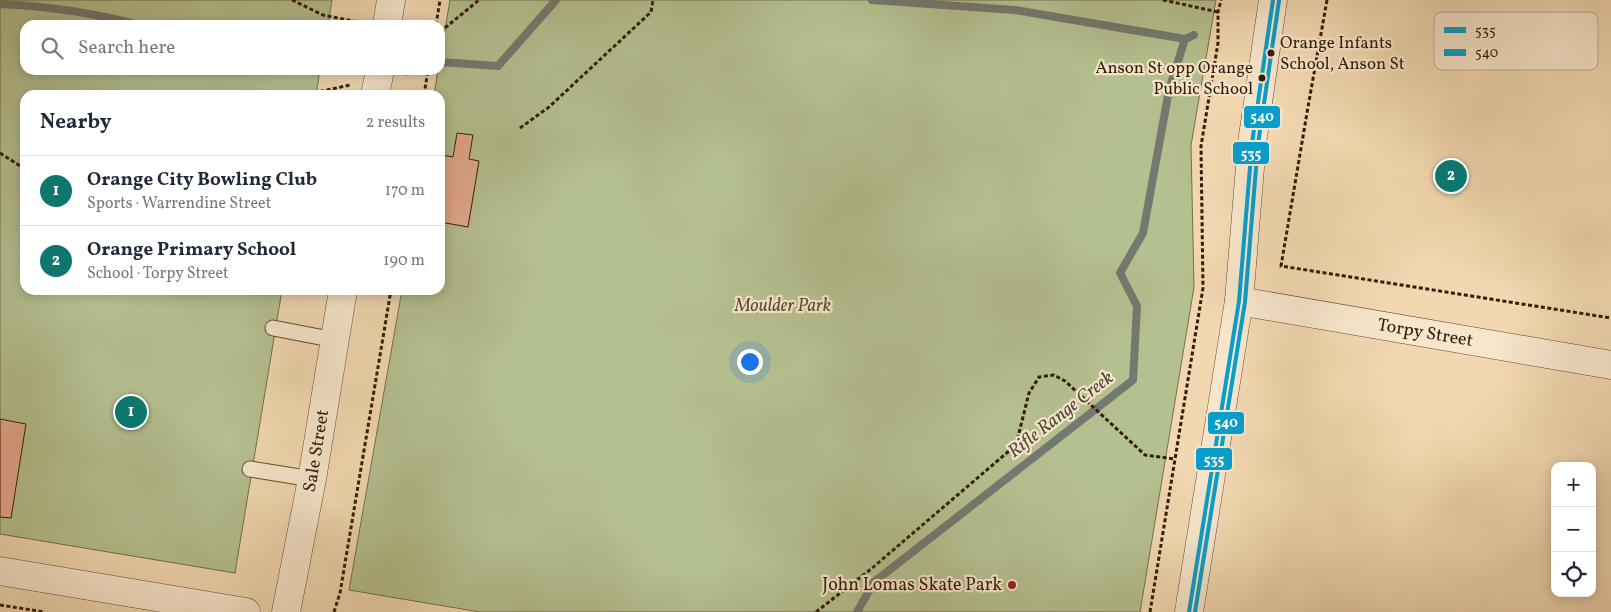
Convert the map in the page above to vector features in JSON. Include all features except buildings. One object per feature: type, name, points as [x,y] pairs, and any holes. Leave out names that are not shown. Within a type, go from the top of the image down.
[{"type":"street","points":[[378,20],[391,0]]},
{"type":"street","points":[[1189,612],[1239,301],[1252,143],[1273,0]]},
{"type":"street","points":[[377,90],[379,75]]},
{"type":"street","name":"Sale Street","points":[[286,612],[312,479],[342,295]]},
{"type":"street","name":"Torpy Street","points":[[1239,301],[1611,366]]},
{"type":"street","points":[[0,571],[246,612]]},
{"type":"lane","points":[[272,328],[335,340]]},
{"type":"lane","points":[[250,469],[312,479]]},
{"type":"path","points":[[292,0],[323,15],[352,20]]},
{"type":"path","points":[[437,20],[440,0]]},
{"type":"path","points":[[445,28],[479,0]]},
{"type":"path","points":[[520,128],[549,107],[651,12],[653,0]]},
{"type":"path","points":[[1163,0],[1218,12]]},
{"type":"path","points":[[1150,612],[1203,288],[1201,146],[1218,43],[1218,12],[1221,0]]},
{"type":"path","points":[[1328,0],[1282,266],[1611,318]]},
{"type":"path","points":[[425,90],[427,75]]},
{"type":"path","points":[[0,154],[20,166]]},
{"type":"path","points":[[334,612],[340,593],[390,295]]},
{"type":"path","points":[[816,612],[871,569],[1016,446],[1029,393],[1038,377],[1054,375],[1065,381],[1144,455],[1175,459]]},
{"type":"path","points":[[0,604],[45,612]]},
{"type":"green space","points":[[0,0],[332,0],[329,20],[20,20],[20,75],[319,75],[317,90],[20,90],[20,295],[281,295],[235,573],[0,534]]},
{"type":"green space","name":"Moulder Park","points":[[450,0],[1216,0],[1191,145],[1194,287],[1140,612],[480,612],[349,590],[401,295],[445,295],[445,90],[435,90],[437,75],[445,75],[445,29]]},
{"type":"waterway","points":[[445,62],[498,66],[556,0]]},
{"type":"waterway","points":[[872,0],[1015,10],[1185,39],[1194,35]]},
{"type":"waterway","points":[[0,4],[35,6],[118,20]]},
{"type":"waterway","name":"Rifle Range Creek","points":[[857,612],[874,582],[1133,380],[1137,306],[1120,273],[1143,233],[1169,90],[1185,39]]},
{"type":"transit line","name":"535","points":[[1189,612],[1239,301],[1252,143],[1273,0]]},
{"type":"transit line","name":"540","points":[[1195,612],[1245,302],[1258,144],[1279,1]]},
{"type":"place","name":"Orange Infants School, Anson St","points":[[1271,53]]},
{"type":"place","name":"Anson St opp Orange Public School","points":[[1262,78]]},
{"type":"place","name":"Orange Primary School","points":[[1451,176]]},
{"type":"place","name":"Orange City Bowling Club","points":[[131,412]]},
{"type":"place","name":"John Lomas Skate Park","points":[[1012,585]]}]
